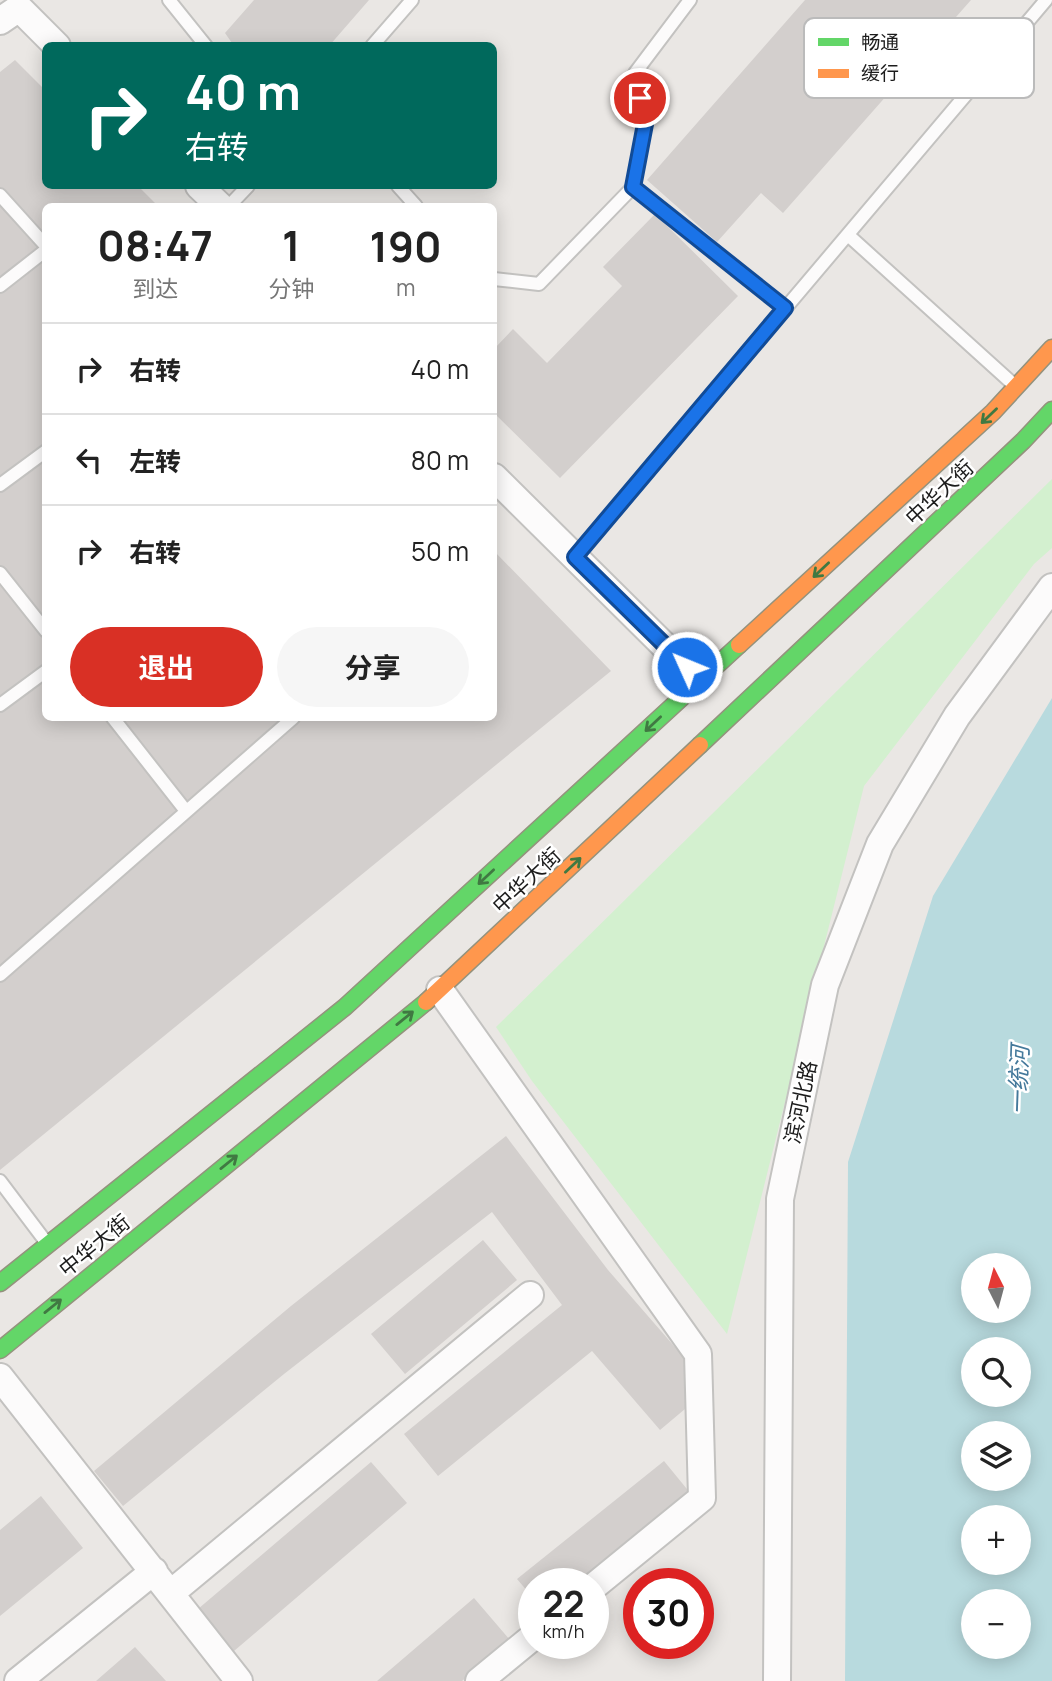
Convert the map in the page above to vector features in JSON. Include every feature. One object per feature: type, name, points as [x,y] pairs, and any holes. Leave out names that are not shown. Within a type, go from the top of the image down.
[{"type":"main road","name":"中华大街","points":[[0,1283],[345,1007],[993,412],[1052,348]]},
{"type":"main road","name":"中华大街","points":[[0,1349],[440,990],[1023,441],[1052,410]]},
{"type":"street","points":[[0,22],[19,8],[53,42]]},
{"type":"street","points":[[202,189],[217,203]]},
{"type":"street","points":[[497,480],[700,681]]},
{"type":"street","name":"滨河北路","points":[[777,1681],[780,1199],[825,985],[880,844],[957,716],[1052,587]]},
{"type":"street","points":[[440,990],[698,1354],[702,1498],[609,1574]]},
{"type":"street","points":[[171,1593],[530,1294]]},
{"type":"street","points":[[0,1377],[239,1681]]},
{"type":"street","points":[[18,1681],[154,1571]]},
{"type":"street","points":[[479,1681],[518,1649]]},
{"type":"lane","points":[[169,0],[203,42]]},
{"type":"lane","points":[[375,42],[412,0]]},
{"type":"lane","points":[[497,279],[539,284],[633,187],[645,124],[635,73],[690,0]]},
{"type":"lane","points":[[1031,18],[1046,0]]},
{"type":"lane","points":[[575,557],[963,98]]},
{"type":"lane","points":[[633,187],[785,308]]},
{"type":"lane","points":[[232,203],[245,189]]},
{"type":"lane","points":[[401,189],[413,203]]},
{"type":"lane","points":[[0,195],[42,243]]},
{"type":"lane","points":[[848,235],[1016,387]]},
{"type":"lane","points":[[0,286],[42,251]]},
{"type":"lane","points":[[0,485],[42,454]]},
{"type":"lane","points":[[0,573],[42,626]]},
{"type":"lane","points":[[0,705],[42,674]]},
{"type":"lane","points":[[115,721],[186,811]]},
{"type":"lane","points":[[0,975],[290,721]]},
{"type":"lane","points":[[0,1181],[48,1244]]},
{"type":"green space","points":[[1052,479],[1052,548],[1034,564],[864,786],[727,1334],[532,1081],[496,1027]]},
{"type":"water","name":"一统河","points":[[1052,698],[1052,1681],[845,1681],[848,1162],[933,896]]},
{"type":"building","points":[[254,0],[369,0],[332,42],[231,42],[225,33]]},
{"type":"building","points":[[805,0],[971,0],[955,18],[804,18],[804,98],[885,98],[783,213],[761,193],[717,242],[647,180]]},
{"type":"building","points":[[15,60],[42,87],[42,189],[141,189],[155,203],[42,203],[42,721],[497,721],[497,554],[611,671],[0,1170],[0,72]]},
{"type":"building","points":[[655,214],[738,296],[560,478],[497,416],[497,346],[513,329],[547,363],[622,286],[603,267]]},
{"type":"building","points":[[506,1136],[608,1270],[687,1361],[685,1409],[660,1430],[592,1351],[438,1476],[404,1434],[562,1305],[492,1212],[284,1374],[123,1506],[94,1471],[291,1306]]},
{"type":"building","points":[[483,1240],[517,1280],[405,1374],[371,1334]]},
{"type":"building","points":[[664,1461],[691,1494],[599,1568],[531,1568]]},
{"type":"building","points":[[371,1462],[407,1503],[234,1651],[198,1609]]},
{"type":"building","points":[[41,1496],[83,1548],[0,1616],[0,1530]]},
{"type":"building","points":[[474,1598],[510,1640],[462,1681],[377,1681]]},
{"type":"building","points":[[135,1647],[166,1681],[96,1681]]},
{"type":"traffic: fast","points":[[700,745],[1023,441],[1052,410]]},
{"type":"traffic: fast","points":[[0,1283],[345,1007],[739,645]]},
{"type":"traffic: fast","points":[[0,1350],[426,1002]]},
{"type":"traffic: slow","points":[[739,645],[993,412],[1052,348]]},
{"type":"traffic: slow","points":[[426,1002],[700,745]]},
{"type":"route","points":[[640,98],[645,124],[633,187],[785,308],[575,557],[687,667]]}]
